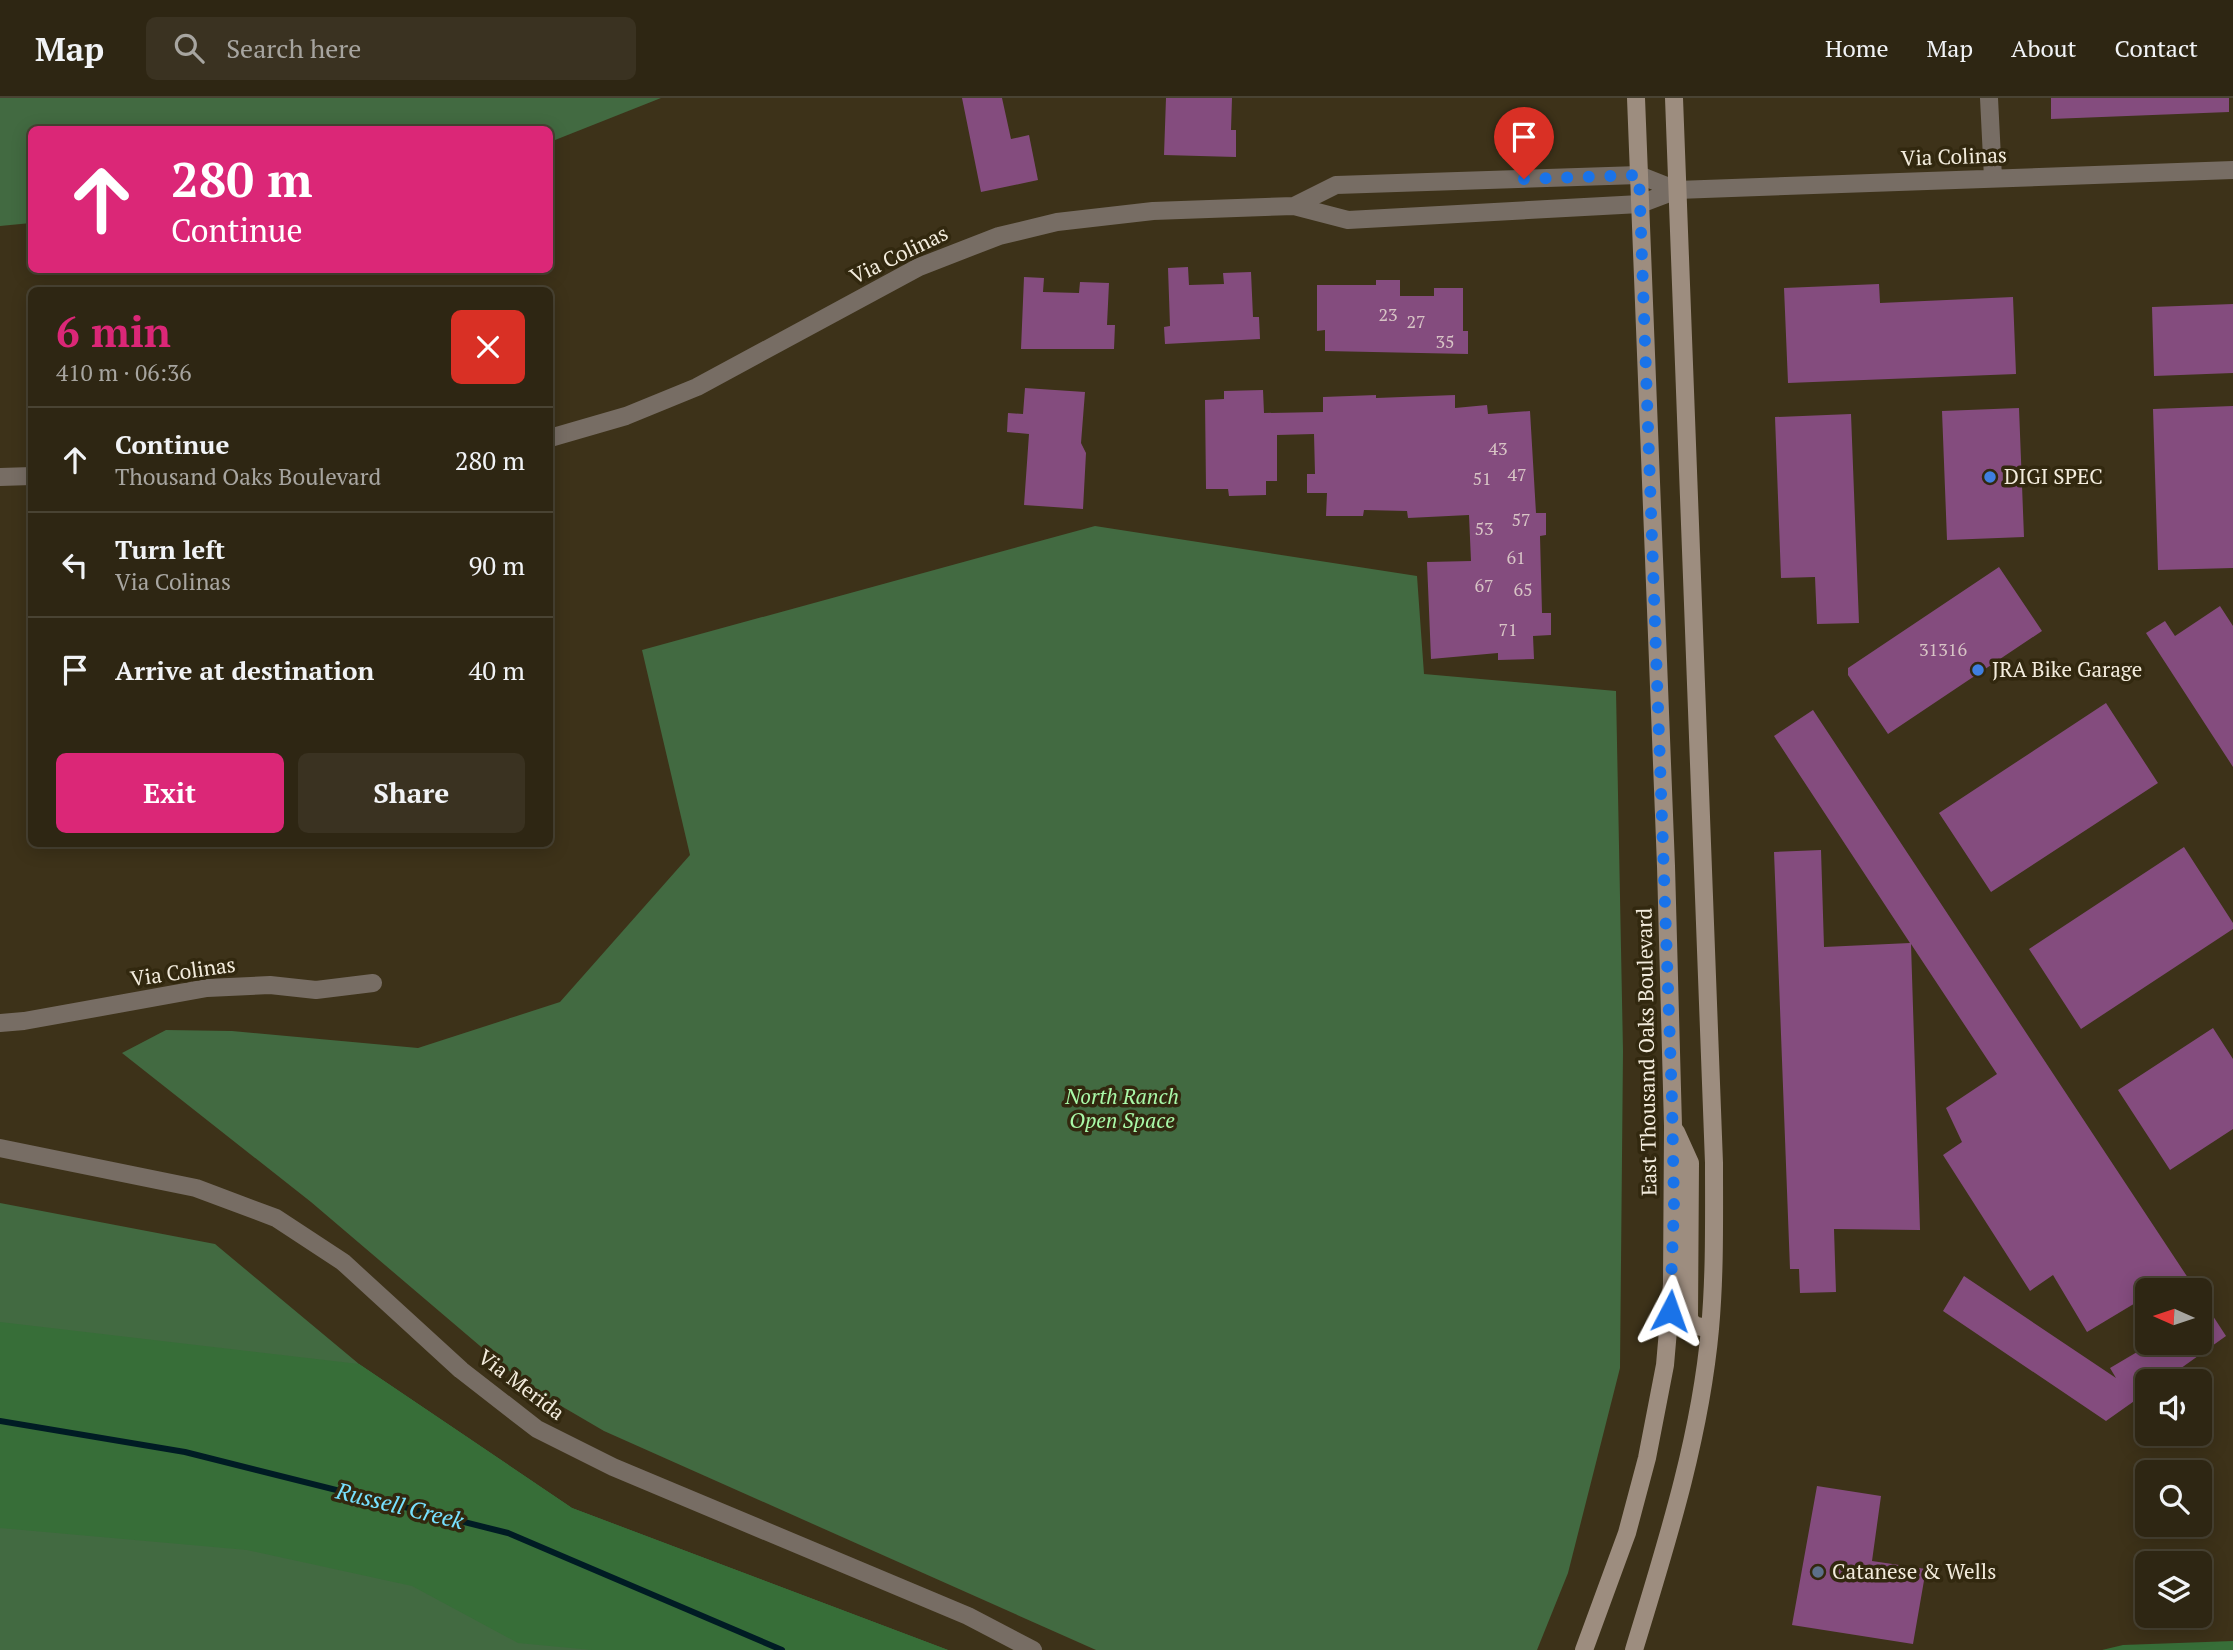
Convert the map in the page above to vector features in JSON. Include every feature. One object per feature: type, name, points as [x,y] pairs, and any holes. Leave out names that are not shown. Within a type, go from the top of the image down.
[{"type":"main road","name":"East Thousand Oaks Boulevard","points":[[1584,1650],[1627,1532],[1647,1458],[1664,1365],[1672,1284],[1673,1126],[1636,98]]},
{"type":"main road","points":[[1634,1650],[1682,1486],[1700,1400],[1710,1329],[1714,1256],[1714,1163],[1674,98]]},
{"type":"main road","points":[[1673,1126],[1690,1163],[1689,1318],[1693,1325],[1710,1329]]},
{"type":"street","points":[[1989,98],[1993,178]]},
{"type":"street","name":"Via Colinas","points":[[553,437],[626,416],[697,387],[919,267],[999,236],[1057,222],[1153,211],[1294,206],[1348,220],[1640,204],[1676,190],[2233,170]]},
{"type":"street","name":"Via Colinas","points":[[1294,206],[1336,185],[1639,175],[1676,190]]},
{"type":"street","points":[[0,477],[28,476]]},
{"type":"street","name":"Via Colinas","points":[[0,1023],[207,988],[270,985],[316,990],[373,983]]},
{"type":"street","name":"Via Merida","points":[[0,1147],[196,1188],[276,1218],[343,1262],[461,1370],[537,1429],[613,1467],[968,1616],[1033,1650]]},
{"type":"green space","points":[[0,98],[661,98],[553,141],[553,126],[28,126],[28,223],[0,226]]},
{"type":"green space","name":"North Ranch Open Space","points":[[1095,526],[1417,576],[1424,674],[1616,691],[1623,1051],[1620,1368],[1568,1573],[1537,1650],[1096,1650],[604,1431],[527,1386],[311,1202],[122,1053],[166,1030],[232,1031],[418,1048],[560,1002],[690,855],[642,650]]},
{"type":"green space","points":[[0,1203],[215,1244],[359,1364],[572,1508],[948,1650],[0,1650]]},
{"type":"green space","points":[[0,1322],[359,1364],[572,1508],[948,1650],[592,1650],[518,1643],[412,1586],[247,1550],[0,1528]]},
{"type":"green space","points":[[2233,1641],[2233,1650],[2102,1650],[2123,1645]]},
{"type":"building","points":[[962,98],[1002,98],[1011,139],[1029,135],[1038,180],[981,192]]},
{"type":"building","points":[[1166,98],[1232,98],[1231,130],[1236,130],[1236,157],[1164,155]]},
{"type":"building","points":[[2051,98],[2229,98],[2229,112],[2051,119]]},
{"type":"building","points":[[1188,267],[1189,285],[1224,284],[1223,273],[1251,272],[1253,317],[1259,317],[1260,339],[1165,344],[1164,327],[1170,326],[1168,268]]},
{"type":"building","points":[[1024,277],[1044,278],[1043,292],[1079,293],[1080,282],[1109,283],[1107,325],[1115,325],[1114,349],[1021,349]]},
{"type":"building","points":[[1376,280],[1400,280],[1400,296],[1434,296],[1434,288],[1463,288],[1463,331],[1468,331],[1468,354],[1325,351],[1325,330],[1317,331],[1317,285],[1376,285]]},
{"type":"building","points":[[1879,284],[1880,303],[2013,297],[2016,374],[1788,383],[1784,288]]},
{"type":"building","points":[[2233,304],[2233,373],[2154,376],[2152,307]]},
{"type":"building","points":[[1025,388],[1085,392],[1081,443],[1086,453],[1083,509],[1024,505],[1029,434],[1007,432],[1008,413],[1023,414]]},
{"type":"building","points":[[1263,390],[1264,413],[1323,412],[1323,397],[1376,395],[1376,398],[1455,395],[1455,408],[1487,405],[1488,414],[1530,411],[1536,513],[1546,513],[1546,535],[1540,536],[1542,613],[1551,613],[1551,635],[1533,636],[1534,659],[1498,660],[1498,653],[1431,659],[1427,562],[1471,561],[1469,515],[1408,518],[1407,511],[1364,510],[1363,516],[1326,516],[1327,493],[1307,493],[1307,474],[1315,474],[1314,434],[1277,435],[1277,481],[1266,481],[1266,495],[1229,496],[1228,489],[1206,489],[1205,400],[1224,399],[1224,391]]},
{"type":"building","points":[[2233,406],[2233,568],[2158,570],[2153,409]]},
{"type":"building","points":[[2019,408],[2024,537],[1947,540],[1942,411]]},
{"type":"building","points":[[1851,414],[1859,623],[1817,624],[1815,577],[1781,578],[1775,417]]},
{"type":"building","points":[[1999,567],[2042,631],[1888,734],[1848,675],[1848,668]]},
{"type":"building","points":[[2220,606],[2233,626],[2233,767],[2146,633],[2165,621],[2175,636]]},
{"type":"building","points":[[2106,703],[2158,783],[1991,892],[1939,813]]},
{"type":"building","points":[[1813,710],[2188,1278],[2135,1278],[2135,1303],[2087,1332],[2053,1275],[2030,1291],[1943,1155],[1962,1142],[1946,1108],[1997,1074],[1911,944],[1920,1230],[1834,1229],[1836,1292],[1800,1293],[1799,1269],[1790,1269],[1774,852],[1821,850],[1824,947],[1910,943],[1774,736]]},
{"type":"building","points":[[2184,847],[2233,923],[2233,929],[2081,1029],[2029,949]]},
{"type":"building","points":[[2213,1028],[2233,1059],[2233,1129],[2170,1170],[2118,1090]]},
{"type":"building","points":[[1964,1276],[2116,1378],[2110,1368],[2135,1353],[2199,1355],[2180,1369],[2135,1369],[2135,1400],[2106,1421],[1943,1311]]},
{"type":"building","points":[[2212,1314],[2226,1336],[2212,1346]]},
{"type":"building","points":[[1817,1486],[1881,1496],[1872,1561],[1926,1569],[1913,1644],[1792,1625]]},
{"type":"waterway","name":"Russell Creek","points":[[0,1421],[185,1452],[508,1533],[782,1650]]},
{"type":"place","name":"DIGI SPEC","points":[[1990,477]]},
{"type":"place","name":"JRA Bike Garage","points":[[1978,670]]},
{"type":"place","name":"Catanese & Wells","points":[[1818,1572]]},
{"type":"route","points":[[1524,179],[1639,175],[1666,866],[1674,1206],[1670,1311]]}]
